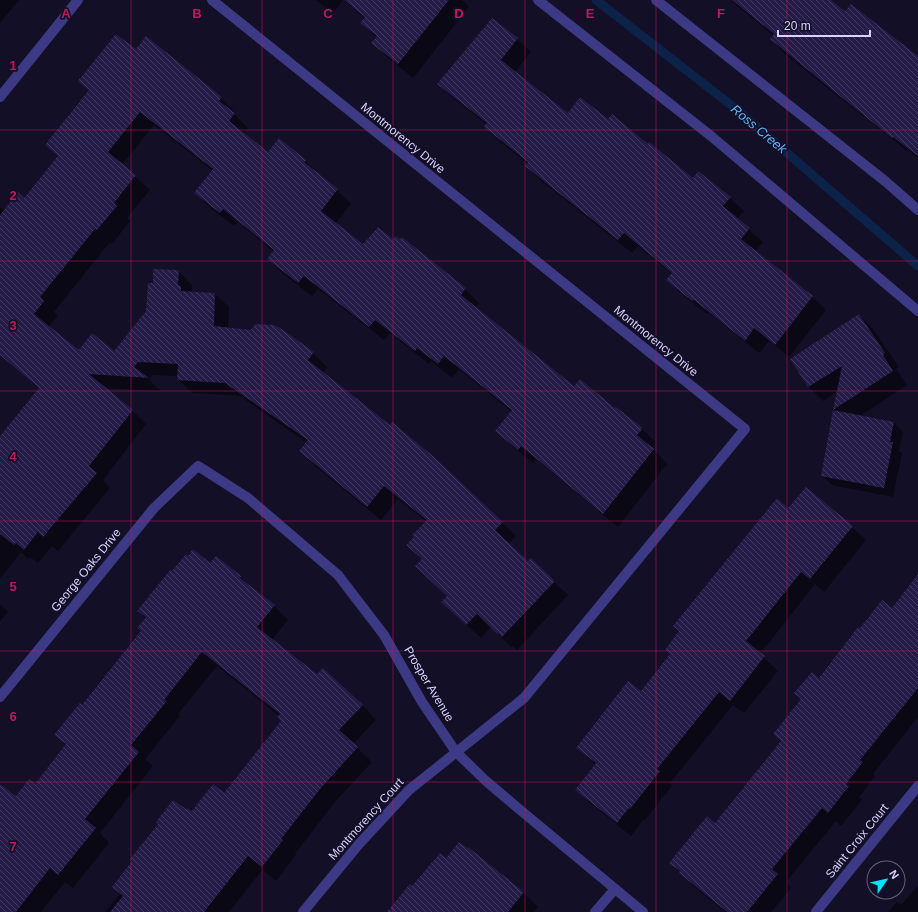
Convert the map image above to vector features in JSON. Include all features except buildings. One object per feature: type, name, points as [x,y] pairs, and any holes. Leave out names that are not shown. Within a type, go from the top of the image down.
[{"type":"street","points":[[0,97],[78,0]]},
{"type":"street","name":"Montmorency Drive","points":[[212,0],[745,429],[524,698],[456,752]]},
{"type":"street","points":[[538,0],[711,136],[918,311]]},
{"type":"street","points":[[656,0],[885,181],[918,210]]},
{"type":"street","name":"Prosper Avenue","points":[[198,466],[248,498],[338,575],[384,635],[422,702],[456,752],[513,805],[643,912]]},
{"type":"street","name":"George Oaks Drive","points":[[0,697],[154,508],[198,466]]},
{"type":"street","name":"Montmorency Court","points":[[303,912],[359,844],[409,790],[456,752]]},
{"type":"street","name":"Saint Croix Court","points":[[816,912],[918,786]]},
{"type":"street","points":[[595,912],[615,889]]},
{"type":"waterway","name":"Ross Creek","points":[[596,0],[736,109],[918,266]]}]
